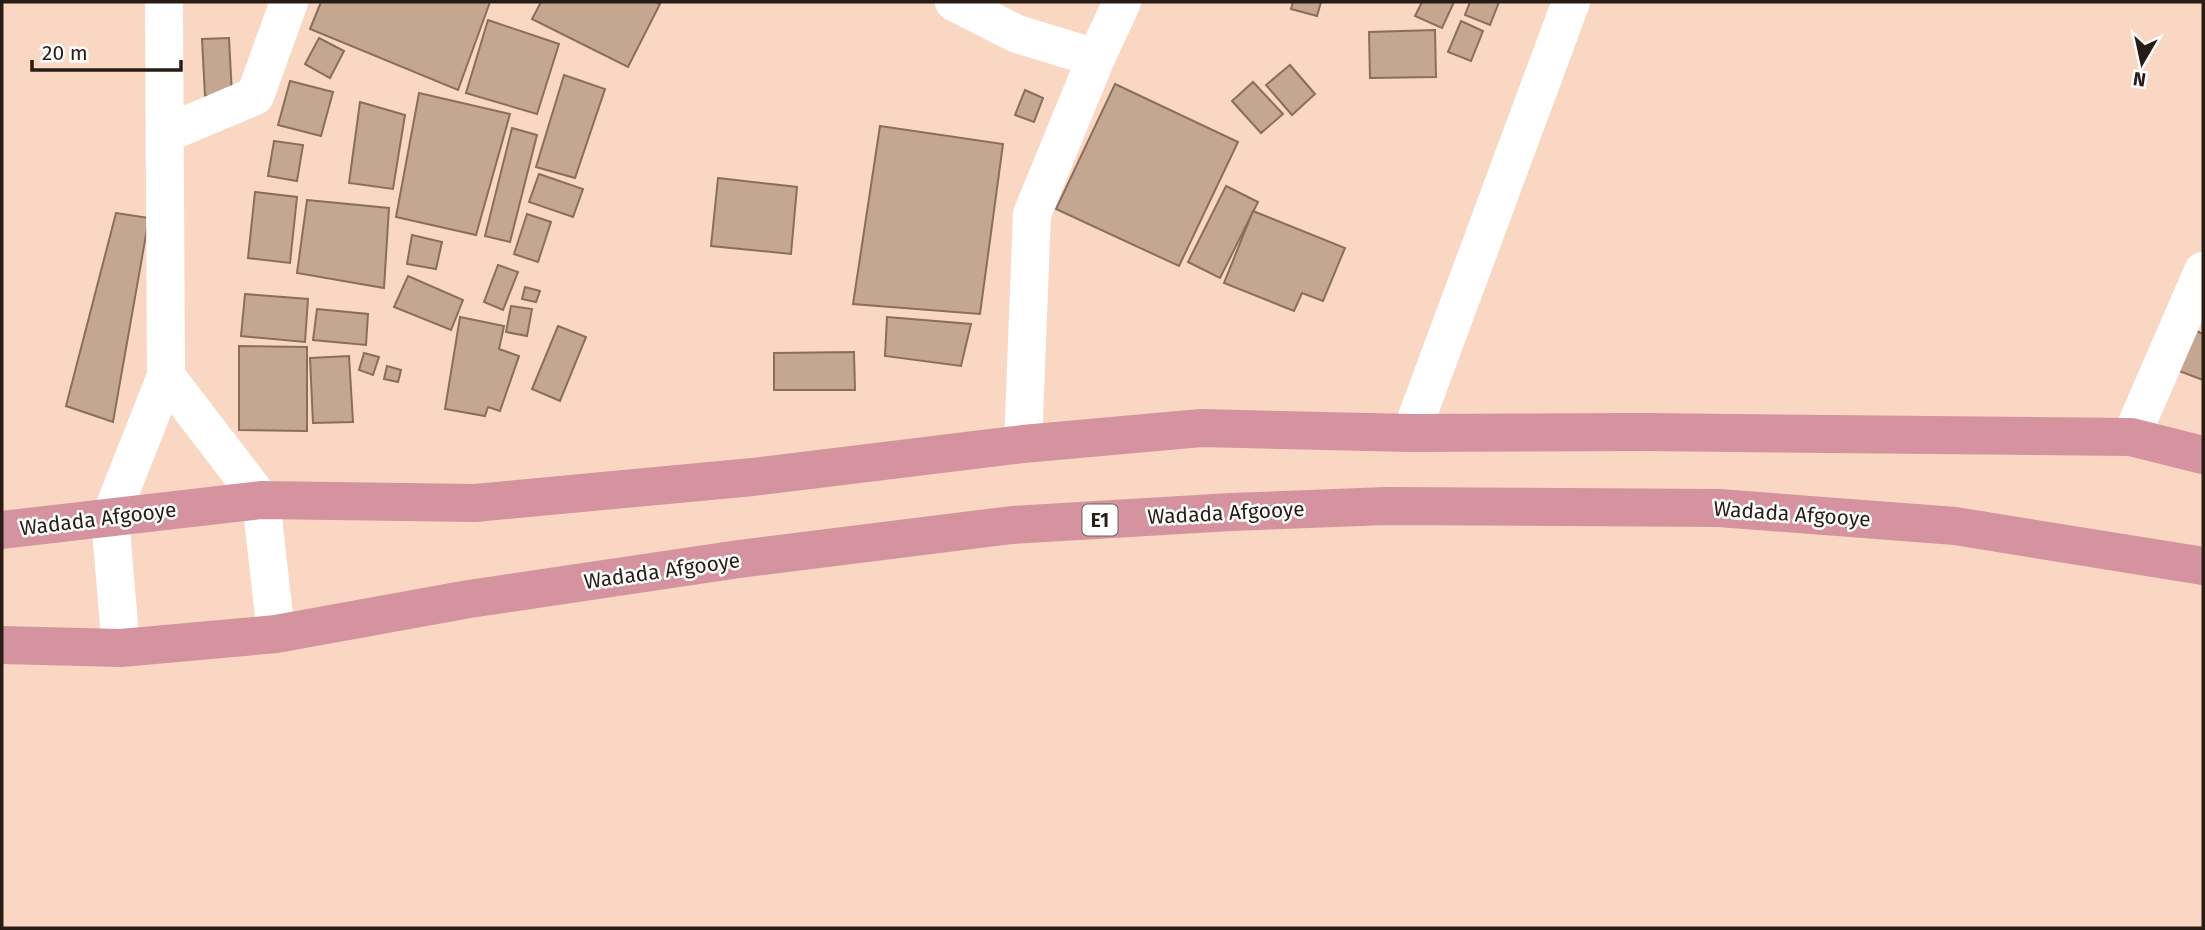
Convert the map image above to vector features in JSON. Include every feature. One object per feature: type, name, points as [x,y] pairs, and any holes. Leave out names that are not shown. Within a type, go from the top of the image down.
[{"type":"highway","name":"Wadada Afgooye","points":[[2,530],[261,500],[475,503],[753,477],[1023,444],[1201,428],[1411,433],[1643,432],[2132,437],[2203,455]]},
{"type":"highway","name":"Wadada Afgooye","points":[[2,645],[121,648],[276,634],[469,599],[739,559],[1012,525],[1386,506],[1719,508],[1955,526],[2203,566]]},
{"type":"street","points":[[121,648],[110,518],[166,376],[164,2]]},
{"type":"street","points":[[164,134],[255,96],[289,2]]},
{"type":"street","points":[[954,2],[1017,34],[1096,58]]},
{"type":"street","points":[[1023,444],[1032,214],[1122,2]]},
{"type":"street","points":[[1411,433],[1571,2]]},
{"type":"street","points":[[2132,437],[2203,271]]},
{"type":"street","points":[[166,376],[261,500],[276,634]]},
{"type":"building","points":[[321,2],[490,2],[458,90],[310,29]]},
{"type":"building","points":[[541,2],[660,4],[628,67],[532,19]]},
{"type":"building","points":[[1293,2],[1321,2],[1317,16],[1291,9]]},
{"type":"building","points":[[1422,2],[1454,2],[1442,28],[1415,16]]},
{"type":"building","points":[[1470,2],[1499,2],[1490,25],[1465,15]]},
{"type":"building","points":[[488,20],[559,44],[537,114],[466,93]]},
{"type":"building","points":[[1461,21],[1483,31],[1471,61],[1448,52]]},
{"type":"building","points":[[1435,30],[1436,77],[1370,78],[1369,32]]},
{"type":"building","points":[[229,38],[232,95],[205,96],[202,39]]},
{"type":"building","points":[[319,38],[344,51],[330,78],[305,64]]},
{"type":"building","points":[[1290,65],[1315,94],[1292,115],[1266,85]]},
{"type":"building","points":[[564,75],[605,89],[575,178],[536,167]]},
{"type":"building","points":[[290,81],[333,92],[321,136],[278,125]]},
{"type":"building","points":[[1253,82],[1283,114],[1261,133],[1232,101]]},
{"type":"building","points":[[1115,84],[1238,142],[1179,266],[1056,209]]},
{"type":"building","points":[[1025,90],[1043,98],[1034,122],[1015,115]]},
{"type":"building","points":[[419,93],[510,114],[476,235],[396,217]]},
{"type":"building","points":[[360,102],[405,115],[393,189],[349,183]]},
{"type":"building","points":[[880,126],[1003,144],[980,314],[853,304]]},
{"type":"building","points":[[512,128],[537,135],[510,242],[485,236]]},
{"type":"building","points":[[274,141],[303,145],[297,181],[268,176]]},
{"type":"building","points":[[539,174],[583,189],[573,217],[529,202]]},
{"type":"building","points":[[718,178],[797,187],[791,254],[711,246]]},
{"type":"building","points":[[1226,186],[1258,202],[1220,278],[1188,262]]},
{"type":"building","points":[[255,192],[297,197],[290,263],[248,258]]},
{"type":"building","points":[[307,200],[389,208],[384,288],[297,273]]},
{"type":"building","points":[[1253,211],[1345,248],[1323,301],[1302,293],[1294,311],[1224,283]]},
{"type":"building","points":[[116,213],[149,218],[113,422],[66,406]]},
{"type":"building","points":[[527,214],[551,222],[538,262],[514,254]]},
{"type":"building","points":[[412,235],[442,242],[436,269],[407,264]]},
{"type":"building","points":[[498,265],[518,272],[503,310],[484,302]]},
{"type":"building","points":[[408,276],[463,300],[451,330],[394,307]]},
{"type":"building","points":[[525,287],[540,291],[536,302],[522,299]]},
{"type":"building","points":[[245,294],[308,299],[305,342],[241,336]]},
{"type":"building","points":[[511,306],[532,309],[527,336],[506,332]]},
{"type":"building","points":[[317,309],[368,314],[366,345],[313,340]]},
{"type":"building","points":[[460,317],[504,326],[499,349],[519,356],[500,411],[488,407],[485,416],[445,409]]},
{"type":"building","points":[[887,317],[971,324],[961,366],[885,356]]},
{"type":"building","points":[[558,326],[586,337],[560,401],[532,389]]},
{"type":"building","points":[[2195,330],[2203,334],[2203,380],[2179,371]]},
{"type":"building","points":[[239,346],[307,347],[307,431],[239,430]]},
{"type":"building","points":[[854,352],[855,390],[774,390],[774,353]]},
{"type":"building","points":[[364,353],[379,357],[373,375],[359,370]]},
{"type":"building","points":[[349,356],[353,422],[313,423],[310,358]]},
{"type":"building","points":[[387,366],[401,370],[398,382],[384,379]]}]
